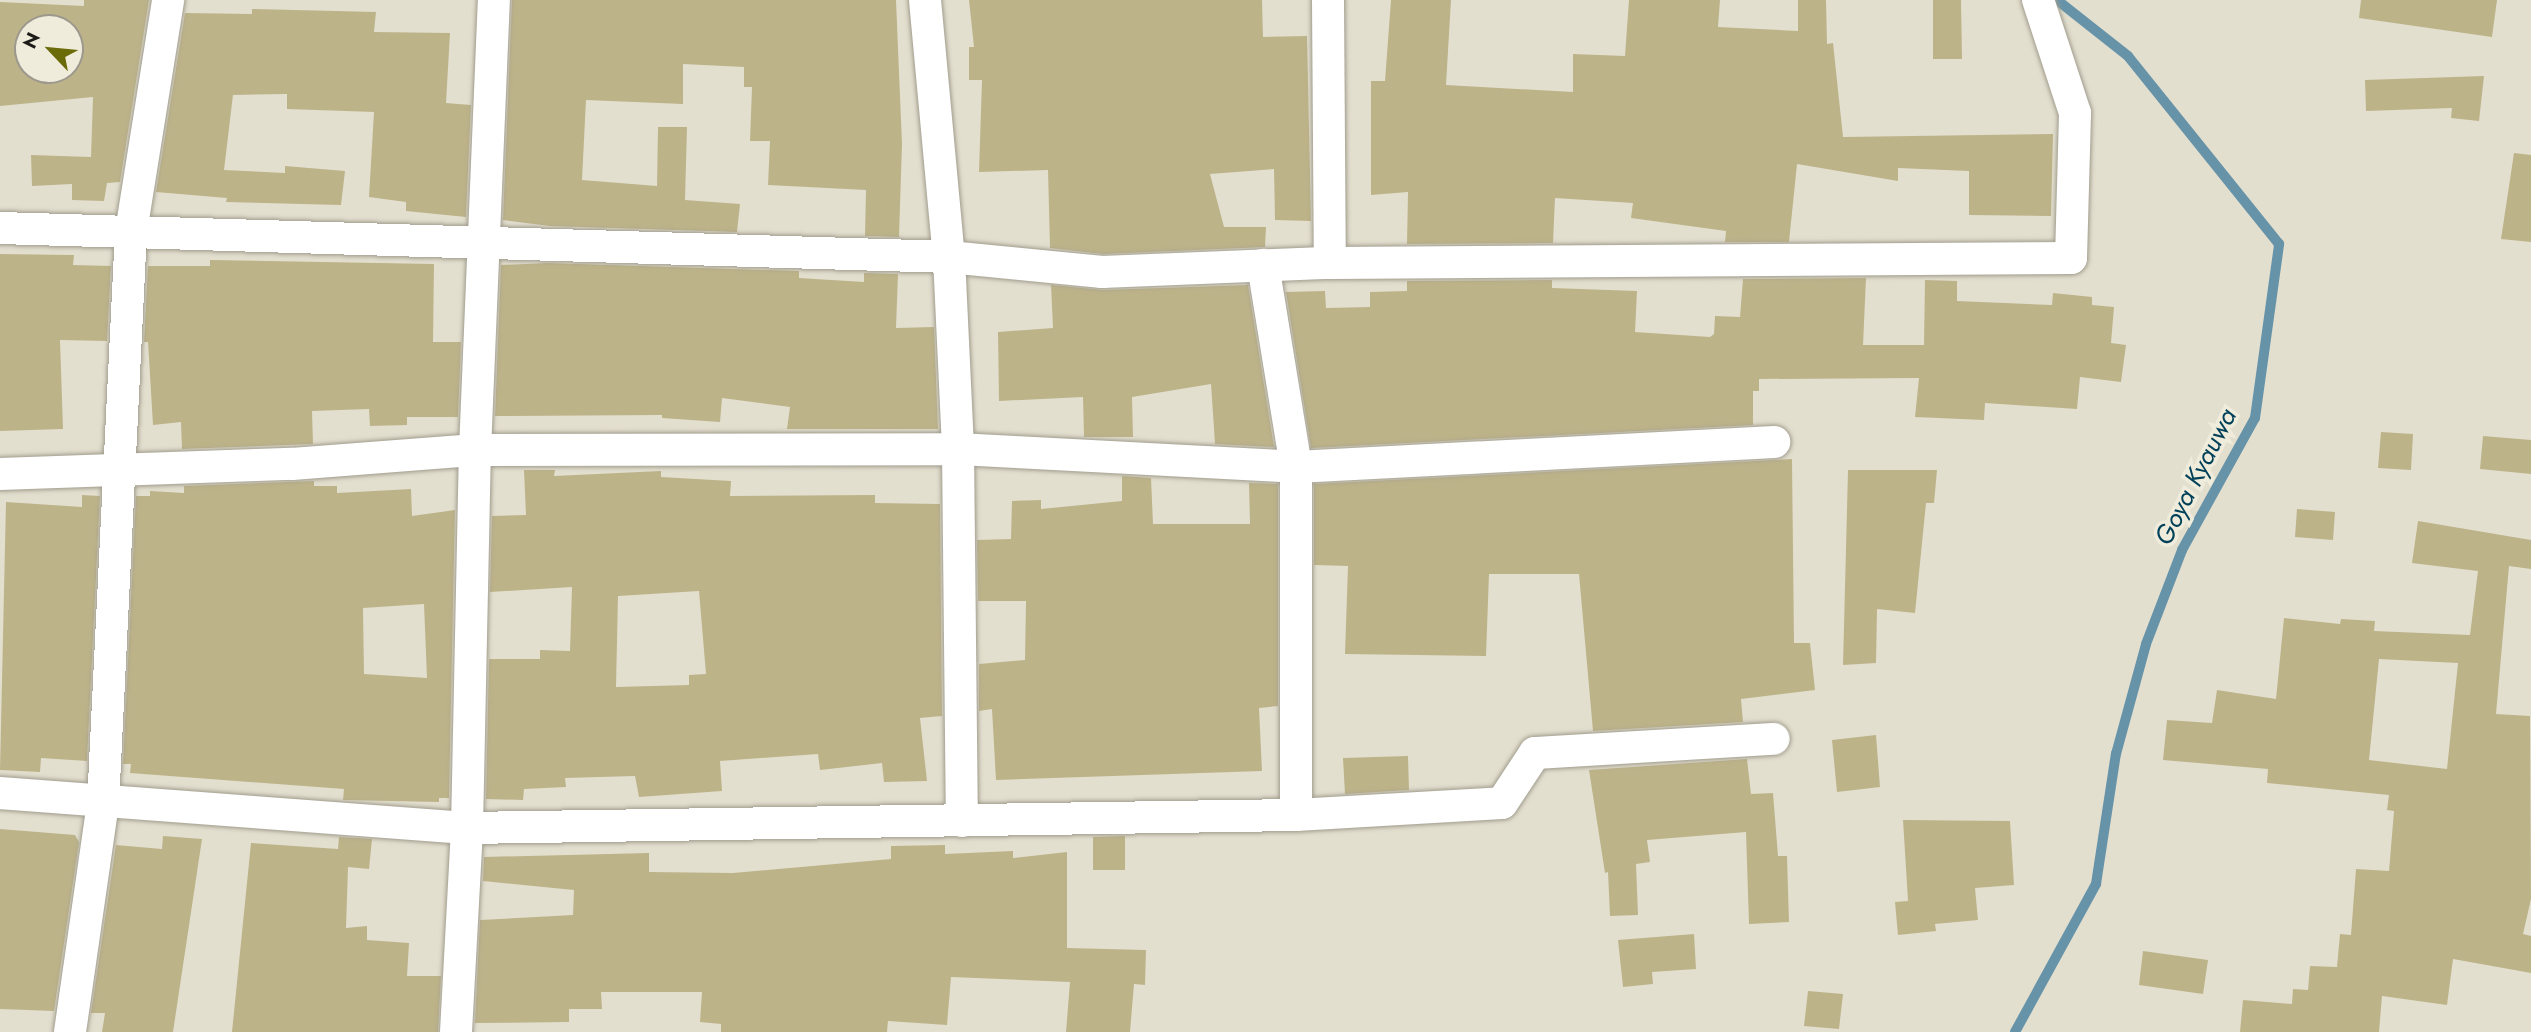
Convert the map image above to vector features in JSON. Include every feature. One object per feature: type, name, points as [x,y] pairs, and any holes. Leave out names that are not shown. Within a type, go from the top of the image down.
[{"type":"street","points":[[70,1032],[103,804],[131,232],[168,0]]},
{"type":"street","points":[[456,1032],[467,828],[475,450],[494,0]]},
{"type":"street","points":[[925,0],[949,257],[958,449],[962,821]]},
{"type":"street","points":[[1328,0],[1330,263]]},
{"type":"street","points":[[0,228],[483,245],[949,257],[1102,272],[1330,263],[2071,258],[2075,113],[2038,0]]},
{"type":"street","points":[[1263,265],[1296,467],[1296,815]]},
{"type":"street","points":[[0,474],[292,464],[475,450],[958,449],[1296,467],[1774,442]]},
{"type":"street","points":[[0,793],[103,804],[467,828],[1296,815],[1502,803],[1535,753],[1773,739]]},
{"type":"building","points":[[84,0],[149,0],[120,182],[107,183],[104,201],[72,200],[72,184],[32,186],[31,155],[91,157],[93,97],[0,106],[0,2],[84,6]]},
{"type":"building","points":[[512,0],[896,0],[902,144],[899,237],[865,236],[866,190],[768,185],[770,141],[750,141],[752,87],[744,87],[744,67],[683,64],[683,104],[586,100],[582,180],[657,186],[658,127],[687,127],[685,200],[740,204],[737,232],[550,226],[503,220]]},
{"type":"building","points":[[969,0],[1262,0],[1263,37],[1307,36],[1311,221],[1275,220],[1274,169],[1210,174],[1224,227],[1266,227],[1265,247],[1103,254],[1050,248],[1048,170],[979,172],[982,80],[969,80],[969,47],[974,47]]},
{"type":"building","points":[[1391,0],[1451,0],[1446,85],[1573,92],[1573,54],[1625,56],[1629,0],[1720,0],[1718,27],[1798,31],[1798,0],[1826,0],[1827,44],[1833,43],[1843,137],[2053,134],[2051,216],[1969,215],[1969,171],[1898,168],[1898,181],[1797,164],[1789,242],[1725,242],[1726,231],[1631,218],[1633,203],[1555,198],[1553,243],[1407,244],[1408,192],[1371,195],[1371,81],[1385,81]]},
{"type":"building","points":[[1933,0],[1961,0],[1962,59],[1933,59]]},
{"type":"building","points":[[2361,0],[2497,0],[2492,37],[2359,18]]},
{"type":"building","points":[[252,9],[376,12],[374,32],[450,33],[446,103],[471,105],[466,217],[406,211],[406,202],[369,197],[374,112],[287,109],[287,94],[233,95],[224,170],[285,173],[285,166],[345,171],[341,205],[226,202],[227,198],[156,192],[185,13],[252,14]]},
{"type":"building","points":[[2484,76],[2479,121],[2451,118],[2452,108],[2366,111],[2365,80]]},
{"type":"building","points":[[2514,153],[2531,155],[2531,242],[2501,239]]},
{"type":"building","points":[[0,254],[74,255],[73,265],[111,266],[107,341],[60,340],[63,429],[0,431]]},
{"type":"building","points":[[210,260],[434,264],[433,342],[461,342],[458,417],[407,417],[407,425],[370,426],[369,409],[312,411],[313,444],[182,449],[181,422],[153,425],[148,342],[144,342],[148,266],[210,266]]},
{"type":"building","points":[[548,263],[799,271],[799,278],[864,282],[864,273],[898,274],[896,328],[934,327],[938,429],[787,429],[790,407],[722,398],[720,422],[662,418],[662,415],[495,416],[501,265]]},
{"type":"building","points":[[1866,278],[1863,345],[1924,345],[1925,280],[1957,281],[1957,301],[2052,305],[2053,293],[2092,297],[2092,305],[2114,307],[2111,343],[2126,345],[2121,382],[2080,377],[2077,409],[1985,403],[1984,420],[1915,417],[1919,378],[1759,379],[1759,391],[1753,391],[1753,425],[1311,448],[1286,292],[1325,291],[1326,308],[1370,307],[1370,292],[1407,291],[1407,281],[1552,280],[1552,288],[1637,291],[1635,332],[1710,337],[1714,334],[1715,316],[1740,317],[1743,279]]},
{"type":"building","points":[[1051,285],[1103,290],[1248,285],[1274,447],[1215,444],[1211,384],[1132,397],[1133,437],[1084,437],[1083,397],[999,401],[998,332],[1053,328]]},
{"type":"building","points":[[2381,432],[2413,434],[2411,470],[2378,468]]},
{"type":"building","points":[[2483,436],[2531,440],[2531,474],[2480,469]]},
{"type":"building","points":[[1792,459],[1794,643],[1810,643],[1815,690],[1741,699],[1743,722],[1593,731],[1579,574],[1489,574],[1486,656],[1345,654],[1348,566],[1314,565],[1314,484]]},
{"type":"building","points":[[524,470],[555,470],[554,476],[661,471],[661,477],[731,481],[730,496],[875,495],[875,503],[940,504],[942,716],[920,718],[927,781],[884,782],[882,763],[820,770],[818,754],[720,761],[722,791],[639,797],[635,776],[565,778],[566,787],[524,789],[523,800],[486,799],[489,659],[540,659],[540,650],[570,651],[572,587],[490,592],[492,516],[526,515]],"holes":[[[699,591],[706,674],[689,675],[689,685],[616,687],[618,596]]]},
{"type":"building","points":[[1848,470],[1937,470],[1934,503],[1926,503],[1915,613],[1877,609],[1876,663],[1843,665]]},
{"type":"building","points":[[1122,476],[1151,478],[1153,524],[1250,524],[1249,483],[1278,484],[1278,706],[1259,708],[1262,771],[996,780],[992,709],[979,711],[979,664],[1025,660],[1026,601],[978,601],[977,540],[1011,539],[1012,501],[1041,500],[1041,509],[1122,501]]},
{"type":"building","points":[[314,481],[314,486],[337,486],[337,493],[411,489],[412,516],[455,510],[449,798],[439,798],[439,802],[343,800],[344,789],[130,773],[131,764],[123,764],[136,496],[150,496],[150,491],[184,493],[184,486]],"holes":[[[424,604],[427,678],[364,674],[363,608]]]},
{"type":"building","points":[[82,495],[100,496],[87,761],[41,758],[40,772],[0,770],[6,502],[82,507]]},
{"type":"building","points":[[2297,509],[2335,512],[2333,540],[2295,537]]},
{"type":"building","points":[[2418,521],[2531,540],[2531,569],[2509,566],[2496,714],[2530,716],[2531,899],[2523,934],[2531,936],[2531,973],[2453,959],[2447,1005],[2382,996],[2379,1032],[2240,1032],[2243,1000],[2292,1004],[2293,989],[2308,990],[2310,966],[2337,967],[2340,934],[2351,935],[2356,869],[2389,871],[2394,811],[2387,810],[2389,795],[2267,783],[2268,769],[2163,760],[2167,720],[2212,723],[2217,690],[2276,699],[2284,618],[2340,624],[2341,619],[2375,621],[2374,631],[2470,635],[2478,571],[2412,563]],"holes":[[[2379,659],[2458,663],[2447,769],[2369,760]]]},
{"type":"building","points":[[1876,735],[1880,787],[1837,792],[1832,740]]},
{"type":"building","points":[[1408,756],[1409,790],[1345,794],[1343,758]]},
{"type":"building","points":[[1747,759],[1751,794],[1773,793],[1778,856],[1787,856],[1789,922],[1749,924],[1746,832],[1647,840],[1650,862],[1636,864],[1638,915],[1610,916],[1608,872],[1605,873],[1589,770]]},
{"type":"building","points":[[1903,820],[2010,821],[2014,885],[1975,888],[1978,920],[1935,924],[1936,931],[1898,935],[1895,902],[1908,901]]},
{"type":"building","points":[[0,829],[75,835],[79,842],[54,1011],[0,1009]]},
{"type":"building","points":[[163,836],[202,839],[173,1032],[102,1032],[105,1013],[91,1013],[116,845],[162,849]]},
{"type":"building","points":[[1125,836],[1125,870],[1093,870],[1093,837]]},
{"type":"building","points":[[339,837],[372,839],[369,869],[348,867],[346,928],[367,926],[367,940],[409,943],[407,976],[441,976],[438,1032],[232,1032],[251,843],[338,849]]},
{"type":"building","points":[[945,845],[945,854],[1013,851],[1013,858],[1067,852],[1067,948],[1146,950],[1145,985],[1134,984],[1130,1032],[1066,1032],[1070,982],[951,977],[947,1025],[888,1021],[887,1032],[721,1032],[721,1024],[700,1022],[702,992],[601,992],[602,1009],[569,1009],[569,1022],[475,1023],[480,920],[573,915],[574,890],[483,881],[484,857],[649,853],[649,872],[733,873],[891,859],[891,846]]},
{"type":"building","points":[[1694,934],[1696,969],[1652,972],[1653,984],[1623,987],[1618,940]]},
{"type":"building","points":[[2143,951],[2208,960],[2203,994],[2139,985]]},
{"type":"building","points":[[1808,991],[1843,994],[1839,1029],[1804,1026]]},
{"type":"waterway","name":"Goya Kyauwa","points":[[2015,1032],[2096,884],[2116,754],[2146,644],[2182,550],[2255,418],[2279,244],[2128,56],[2057,0]]}]
